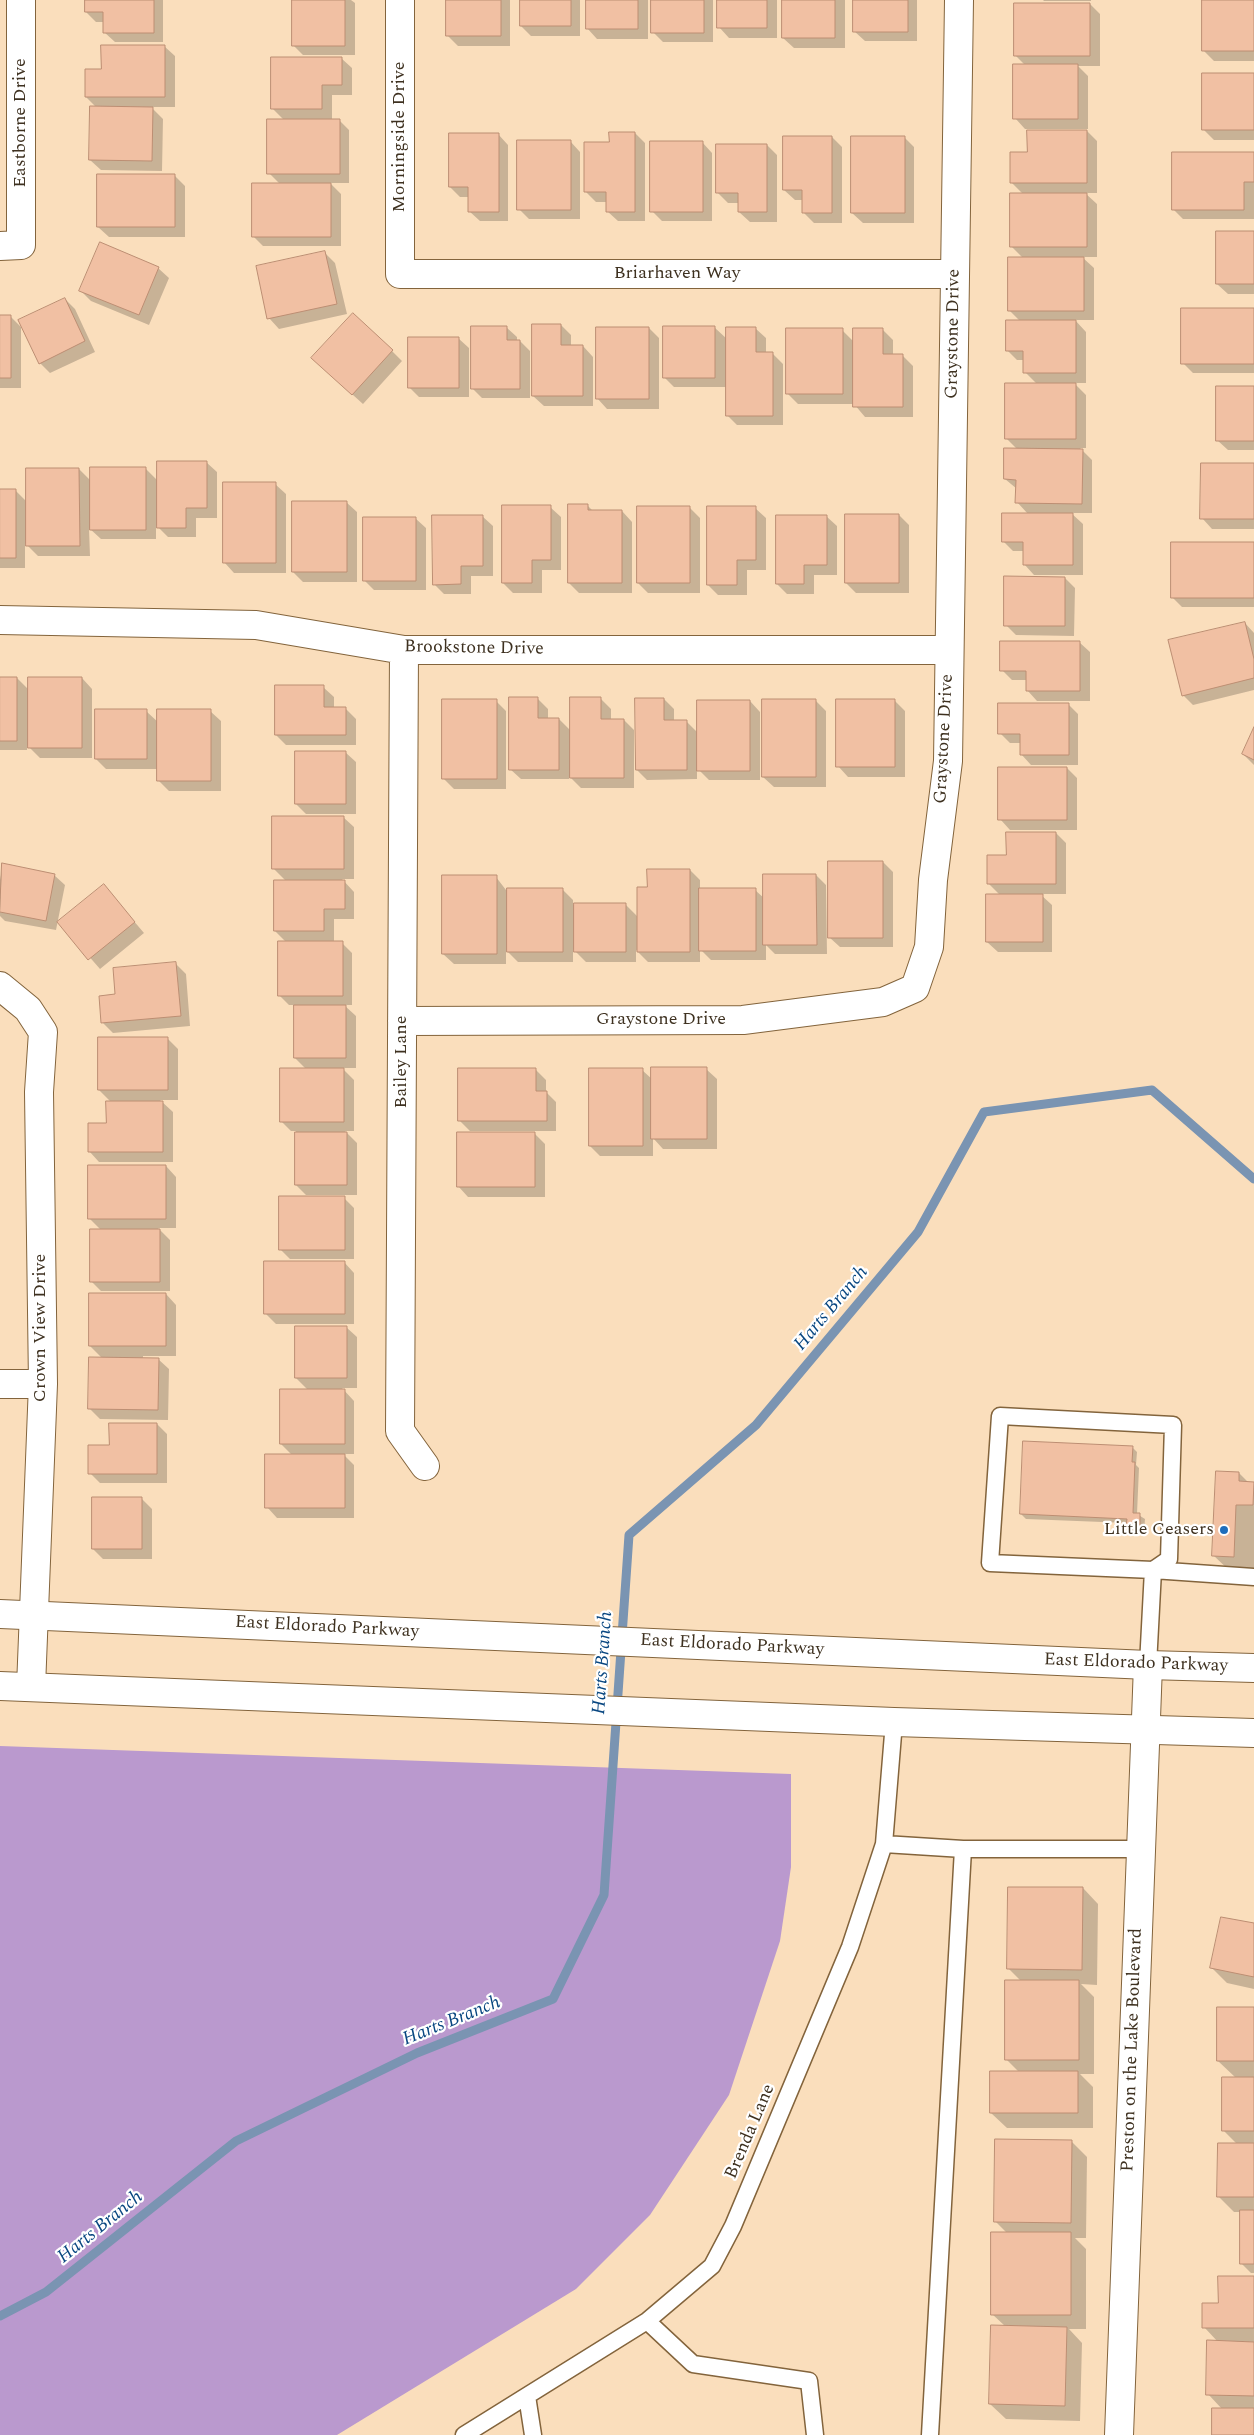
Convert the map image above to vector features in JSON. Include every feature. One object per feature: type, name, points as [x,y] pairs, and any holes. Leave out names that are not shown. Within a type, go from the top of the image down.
[{"type":"street","name":"Eastborne Drive","points":[[10,246],[21,0]]},
{"type":"street","name":"Morningside Drive","points":[[400,0],[400,274]]},
{"type":"street","name":"Graystone Drive","points":[[402,1022],[743,1020],[883,1002],[915,988],[930,947],[933,880],[948,761],[959,0]]},
{"type":"street","name":"Briarhaven Way","points":[[400,274],[955,274]]},
{"type":"street","name":"Brookstone Drive","points":[[0,620],[256,625],[404,650],[949,650]]},
{"type":"street","name":"Bailey Lane","points":[[404,650],[400,1431],[425,1466]]},
{"type":"street","name":"Crown View Drive","points":[[0,986],[28,1009],[43,1032],[39,1092],[43,1384],[31,1687]]},
{"type":"street","points":[[0,1384],[43,1384]]},
{"type":"street","name":"East Eldorado Parkway","points":[[0,1614],[1148,1666],[1254,1668]]},
{"type":"street","name":"Preston on the Lake Boulevard","points":[[1119,2435],[1148,1666]]},
{"type":"street","points":[[0,1686],[894,1722],[1254,1733]]},
{"type":"lane","points":[[1153,1570],[1169,1559],[1173,1425],[1000,1416],[990,1562],[1254,1576]]},
{"type":"lane","points":[[1148,1666],[1153,1570]]},
{"type":"lane","name":"Brenda Lane","points":[[464,2435],[647,2320],[712,2266],[732,2226],[850,1947],[884,1844],[894,1722]]},
{"type":"lane","points":[[884,1844],[963,1849],[1141,1849]]},
{"type":"lane","points":[[930,2435],[963,1849]]},
{"type":"lane","points":[[647,2320],[693,2364],[809,2381],[815,2435]]},
{"type":"lane","points":[[527,2396],[533,2435]]},
{"type":"shaded area","points":[[0,1746],[791,1774],[791,1867],[780,1941],[729,2095],[650,2215],[576,2289],[337,2435],[0,2435]]},
{"type":"building","points":[[85,0],[154,0],[154,33],[103,33],[103,12],[85,12]]},
{"type":"building","points":[[292,0],[345,0],[345,46],[292,46]]},
{"type":"building","points":[[446,0],[501,0],[501,36],[446,36]]},
{"type":"building","points":[[520,0],[571,0],[571,26],[520,26]]},
{"type":"building","points":[[586,0],[638,0],[638,29],[586,29]]},
{"type":"building","points":[[651,0],[704,0],[704,33],[651,33]]},
{"type":"building","points":[[717,0],[767,0],[767,28],[717,28]]},
{"type":"building","points":[[782,0],[835,0],[835,38],[782,38]]},
{"type":"building","points":[[853,0],[908,0],[908,32],[853,32]]},
{"type":"building","points":[[1202,0],[1254,0],[1254,51],[1202,51]]},
{"type":"building","points":[[1014,3],[1090,3],[1090,56],[1014,56]]},
{"type":"building","points":[[101,45],[165,45],[165,97],[85,97],[85,69],[101,69]]},
{"type":"building","points":[[271,57],[342,57],[342,85],[322,85],[322,109],[271,109]]},
{"type":"building","points":[[1013,64],[1078,64],[1078,119],[1013,119]]},
{"type":"building","points":[[1202,73],[1254,73],[1254,130],[1202,130]]},
{"type":"building","points":[[90,106],[153,107],[152,161],[89,160]]},
{"type":"building","points":[[267,119],[340,119],[340,174],[267,174]]},
{"type":"building","points":[[1027,130],[1087,130],[1087,183],[1010,183],[1010,152],[1027,152]]},
{"type":"building","points":[[609,132],[635,132],[635,212],[606,212],[606,192],[584,192],[584,142],[609,142]]},
{"type":"building","points":[[449,133],[499,133],[499,212],[468,212],[468,187],[449,187]]},
{"type":"building","points":[[783,136],[832,136],[832,213],[802,213],[802,190],[783,190]]},
{"type":"building","points":[[851,136],[905,136],[905,213],[851,213]]},
{"type":"building","points":[[517,140],[571,140],[571,210],[517,210]]},
{"type":"building","points":[[650,141],[703,141],[703,212],[650,212]]},
{"type":"building","points":[[716,144],[767,144],[767,212],[738,212],[738,193],[716,193]]},
{"type":"building","points":[[1172,152],[1254,152],[1254,182],[1244,182],[1244,210],[1172,210]]},
{"type":"building","points":[[97,174],[175,174],[175,227],[97,227]]},
{"type":"building","points":[[252,183],[331,183],[331,237],[252,237]]},
{"type":"building","points":[[1010,193],[1087,193],[1087,247],[1010,247]]},
{"type":"building","points":[[1216,231],[1254,231],[1254,284],[1216,284]]},
{"type":"building","points":[[100,242],[159,267],[139,315],[79,291]]},
{"type":"building","points":[[325,251],[337,304],[267,319],[256,266]]},
{"type":"building","points":[[1008,257],[1084,257],[1084,311],[1008,311]]},
{"type":"building","points":[[65,298],[85,341],[39,364],[18,320]]},
{"type":"building","points":[[1181,308],[1254,308],[1254,364],[1181,364]]},
{"type":"building","points":[[353,313],[393,350],[352,395],[311,358]]},
{"type":"building","points":[[0,315],[11,315],[11,378],[0,378]]},
{"type":"building","points":[[1006,320],[1076,320],[1076,373],[1023,373],[1023,351],[1006,351]]},
{"type":"building","points":[[532,324],[561,324],[561,345],[583,345],[583,396],[532,396]]},
{"type":"building","points":[[471,326],[507,326],[507,340],[520,340],[520,389],[471,389]]},
{"type":"building","points":[[663,326],[715,326],[715,378],[663,378]]},
{"type":"building","points":[[596,327],[649,327],[649,399],[596,399]]},
{"type":"building","points":[[726,327],[756,327],[756,352],[773,352],[773,416],[726,416]]},
{"type":"building","points":[[786,328],[843,328],[843,394],[786,394]]},
{"type":"building","points":[[853,328],[883,328],[883,354],[903,354],[903,407],[853,407]]},
{"type":"building","points":[[408,337],[459,337],[459,388],[408,388]]},
{"type":"building","points":[[1005,383],[1076,383],[1076,439],[1005,439]]},
{"type":"building","points":[[1216,386],[1254,386],[1254,441],[1216,441]]},
{"type":"building","points":[[1004,448],[1083,449],[1082,504],[1015,503],[1016,480],[1004,479]]},
{"type":"building","points":[[157,461],[207,461],[207,508],[186,508],[186,528],[157,528]]},
{"type":"building","points":[[1201,463],[1254,463],[1254,519],[1200,519]]},
{"type":"building","points":[[90,467],[146,467],[146,530],[90,530]]},
{"type":"building","points":[[26,468],[79,468],[80,546],[26,546]]},
{"type":"building","points":[[223,482],[276,482],[276,563],[223,563]]},
{"type":"building","points":[[0,489],[16,489],[16,558],[0,558]]},
{"type":"building","points":[[292,501],[347,501],[347,572],[292,572]]},
{"type":"building","points":[[568,504],[588,504],[588,510],[622,510],[622,583],[568,583]]},
{"type":"building","points":[[502,505],[551,505],[551,560],[532,560],[532,583],[502,583]]},
{"type":"building","points":[[637,506],[690,506],[690,583],[637,583]]},
{"type":"building","points":[[707,506],[756,506],[756,560],[737,560],[737,585],[707,585]]},
{"type":"building","points":[[1002,513],[1073,513],[1073,565],[1023,565],[1023,542],[1002,542]]},
{"type":"building","points":[[845,514],[899,514],[899,583],[845,583]]},
{"type":"building","points":[[432,515],[483,515],[483,566],[461,566],[461,584],[433,585]]},
{"type":"building","points":[[776,515],[827,515],[827,565],[804,565],[804,584],[776,584]]},
{"type":"building","points":[[363,517],[416,517],[416,581],[363,581]]},
{"type":"building","points":[[1171,542],[1254,542],[1254,598],[1171,598]]},
{"type":"building","points":[[1004,576],[1065,577],[1065,626],[1004,626]]},
{"type":"building","points":[[1245,622],[1254,659],[1254,678],[1182,696],[1168,640]]},
{"type":"building","points":[[1000,641],[1080,641],[1080,691],[1026,691],[1026,671],[1000,671]]},
{"type":"building","points":[[0,677],[17,677],[17,741],[0,741]]},
{"type":"building","points":[[28,677],[82,677],[82,748],[28,748]]},
{"type":"building","points":[[275,685],[324,685],[324,707],[346,707],[346,735],[275,735]]},
{"type":"building","points":[[509,697],[538,697],[538,718],[559,718],[559,770],[509,770]]},
{"type":"building","points":[[570,697],[601,697],[601,719],[624,719],[624,778],[570,778]]},
{"type":"building","points":[[635,698],[664,698],[664,720],[687,720],[687,770],[636,770]]},
{"type":"building","points":[[442,699],[497,699],[497,779],[442,779]]},
{"type":"building","points":[[762,699],[816,699],[816,777],[762,777]]},
{"type":"building","points":[[836,699],[895,699],[895,767],[836,767]]},
{"type":"building","points":[[697,700],[750,700],[750,771],[697,771]]},
{"type":"building","points":[[998,703],[1069,703],[1069,755],[1020,755],[1020,734],[998,734]]},
{"type":"building","points":[[95,709],[147,709],[147,759],[95,759]]},
{"type":"building","points":[[157,709],[211,709],[211,781],[157,781]]},
{"type":"building","points":[[1254,727],[1254,760],[1242,754]]},
{"type":"building","points":[[295,751],[346,751],[346,804],[295,804]]},
{"type":"building","points":[[998,767],[1067,767],[1067,820],[998,820]]},
{"type":"building","points":[[272,816],[344,816],[344,869],[272,869]]},
{"type":"building","points":[[1006,832],[1056,832],[1056,884],[987,884],[987,855],[1006,855]]},
{"type":"building","points":[[828,861],[883,861],[883,938],[828,938]]},
{"type":"building","points":[[2,863],[55,874],[46,921],[0,912]]},
{"type":"building","points":[[647,869],[690,869],[690,952],[637,952],[637,887],[647,887]]},
{"type":"building","points":[[763,874],[816,874],[817,945],[763,945]]},
{"type":"building","points":[[442,875],[497,875],[497,954],[442,954]]},
{"type":"building","points":[[274,880],[345,880],[345,909],[324,909],[324,931],[274,931]]},
{"type":"building","points":[[104,884],[135,922],[88,960],[57,922]]},
{"type":"building","points":[[507,888],[563,888],[563,952],[507,952]]},
{"type":"building","points":[[699,888],[756,888],[756,951],[699,951]]},
{"type":"building","points":[[986,894],[1043,894],[1043,942],[986,942]]},
{"type":"building","points":[[574,903],[626,903],[626,952],[574,952]]},
{"type":"building","points":[[278,941],[343,941],[343,996],[278,996]]},
{"type":"building","points":[[176,962],[181,1016],[101,1023],[99,996],[115,994],[113,968]]},
{"type":"building","points":[[294,1005],[346,1005],[346,1058],[294,1058]]},
{"type":"building","points":[[98,1037],[168,1037],[168,1090],[98,1090]]},
{"type":"building","points":[[651,1067],[707,1067],[707,1139],[651,1139]]},
{"type":"building","points":[[280,1068],[344,1068],[344,1122],[280,1122]]},
{"type":"building","points":[[458,1068],[536,1068],[536,1091],[547,1091],[547,1121],[458,1121]]},
{"type":"building","points":[[589,1068],[643,1068],[643,1146],[589,1146]]},
{"type":"building","points":[[106,1101],[163,1101],[163,1152],[88,1152],[88,1123],[106,1123]]},
{"type":"building","points":[[295,1132],[347,1132],[347,1185],[295,1185]]},
{"type":"building","points":[[457,1132],[535,1132],[535,1187],[457,1187]]},
{"type":"building","points":[[88,1165],[166,1165],[166,1219],[88,1219]]},
{"type":"building","points":[[279,1196],[345,1196],[345,1250],[279,1250]]},
{"type":"building","points":[[90,1229],[160,1229],[160,1282],[90,1282]]},
{"type":"building","points":[[264,1261],[345,1261],[345,1314],[264,1314]]},
{"type":"building","points":[[89,1293],[166,1293],[166,1346],[89,1346]]},
{"type":"building","points":[[295,1326],[347,1326],[347,1378],[295,1378]]},
{"type":"building","points":[[89,1357],[159,1358],[158,1410],[88,1409]]},
{"type":"building","points":[[280,1389],[345,1389],[345,1444],[280,1444]]},
{"type":"building","points":[[109,1423],[157,1423],[157,1474],[88,1474],[88,1445],[109,1445]]},
{"type":"building","points":[[1023,1441],[1133,1446],[1132,1462],[1135,1462],[1133,1513],[1140,1513],[1140,1527],[1126,1526],[1127,1519],[1020,1514]]},
{"type":"building","points":[[265,1454],[345,1454],[345,1508],[265,1508]]},
{"type":"building","name":"Little Ceasers","points":[[1216,1471],[1239,1472],[1239,1481],[1254,1482],[1253,1505],[1236,1505],[1234,1557],[1212,1556]]},
{"type":"building","points":[[92,1497],[142,1497],[142,1549],[92,1549]]},
{"type":"building","points":[[1008,1887],[1083,1887],[1082,1970],[1007,1969]]},
{"type":"building","points":[[1221,1917],[1254,1923],[1254,1977],[1210,1968]]},
{"type":"building","points":[[1005,1980],[1079,1980],[1079,2060],[1005,2060]]},
{"type":"building","points":[[1217,2007],[1254,2007],[1254,2061],[1217,2061]]},
{"type":"building","points":[[990,2071],[1078,2071],[1078,2113],[990,2113]]},
{"type":"building","points":[[1222,2077],[1254,2077],[1254,2131],[1222,2131]]},
{"type":"building","points":[[995,2139],[1072,2140],[1071,2223],[994,2222]]},
{"type":"building","points":[[1218,2143],[1254,2143],[1254,2197],[1217,2197]]},
{"type":"building","points":[[1240,2210],[1254,2210],[1254,2264],[1240,2264]]},
{"type":"building","points":[[991,2232],[1071,2232],[1071,2315],[991,2315]]},
{"type":"building","points":[[1218,2276],[1254,2276],[1254,2328],[1202,2328],[1202,2303],[1218,2303]]},
{"type":"building","points":[[991,2325],[1067,2327],[1065,2406],[989,2404]]},
{"type":"building","points":[[1207,2340],[1254,2342],[1254,2396],[1206,2395]]},
{"type":"building","points":[[1212,2408],[1254,2408],[1254,2435],[1212,2435]]},
{"type":"waterway","name":"Harts Branch","points":[[0,2316],[46,2292],[236,2141],[417,2053],[553,1999],[604,1895],[629,1535],[756,1425],[918,1232],[984,1112],[1152,1090],[1254,1179]]},
{"type":"place","name":"Little Ceasers","points":[[1224,1530]]}]
